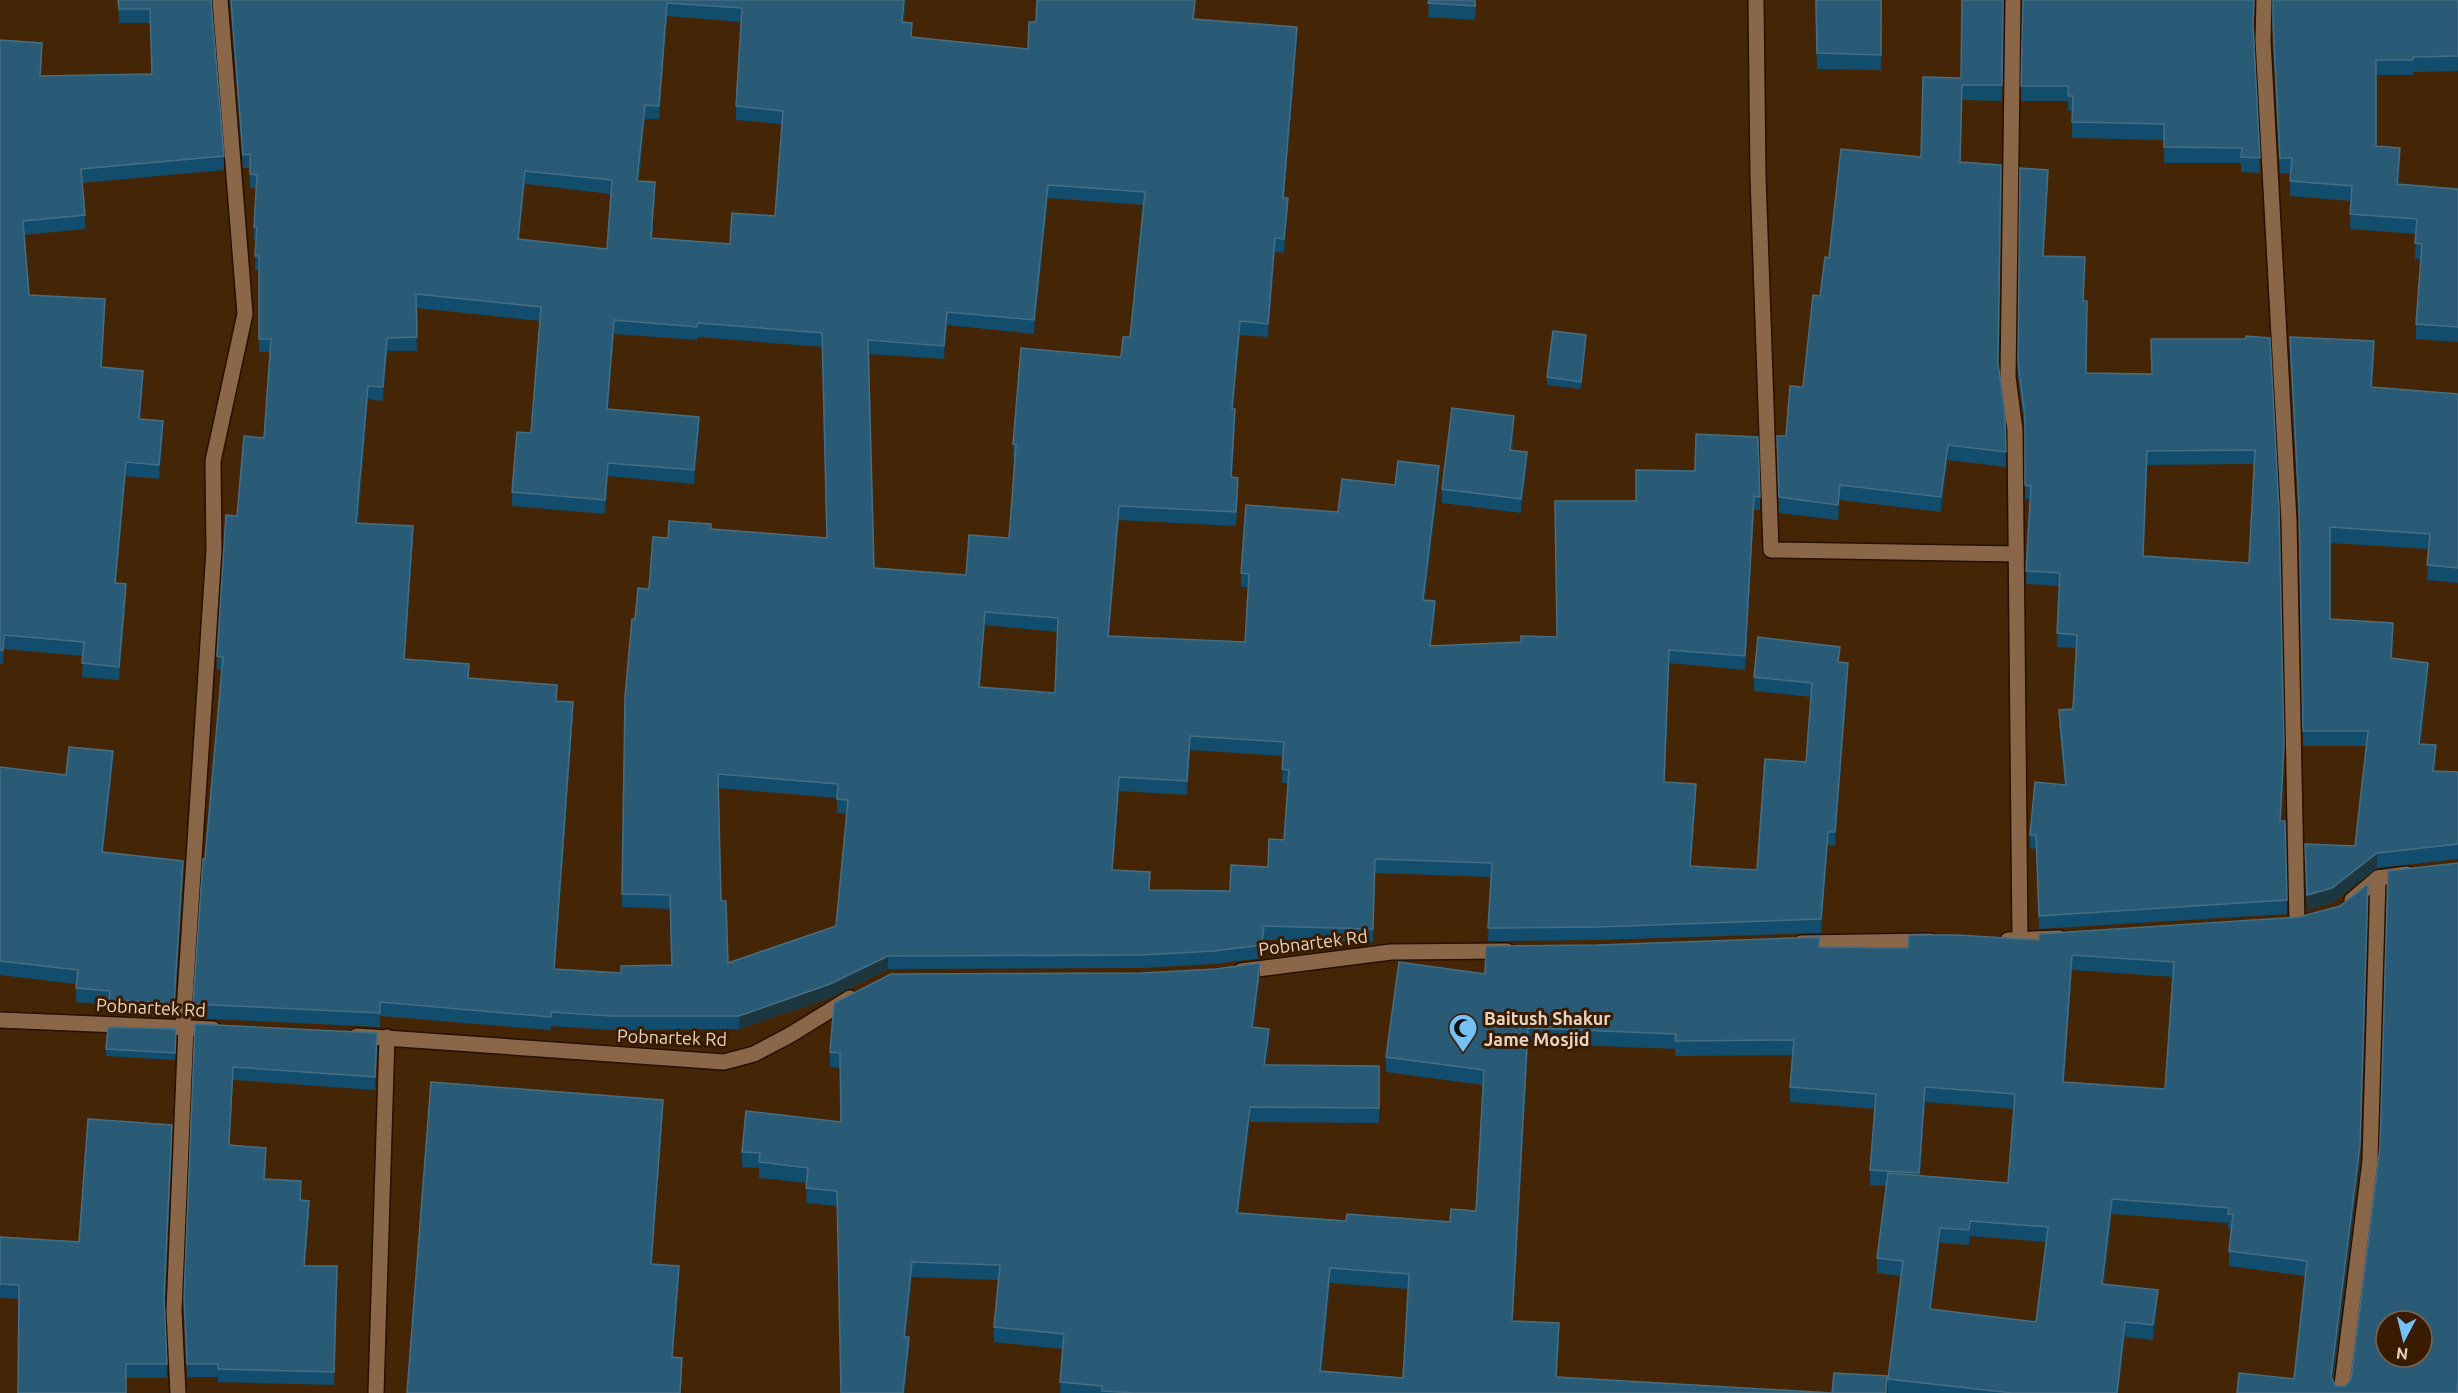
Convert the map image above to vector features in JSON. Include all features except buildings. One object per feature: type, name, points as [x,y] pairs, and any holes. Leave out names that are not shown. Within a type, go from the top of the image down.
[{"type":"street","points":[[177,1393],[174,1311],[184,1027],[213,562],[213,461],[245,314],[220,0]]},
{"type":"street","points":[[1756,0],[1758,177],[1771,550],[2016,554]]},
{"type":"street","points":[[2013,0],[2008,378],[2015,430],[2020,939]]},
{"type":"street","points":[[2264,0],[2263,39],[2289,522],[2291,923],[2317,917]]},
{"type":"street","points":[[2337,912],[2378,878],[2424,872]]},
{"type":"street","points":[[2341,1393],[2370,1161],[2378,878]]},
{"type":"street","points":[[1996,940],[2078,937]]},
{"type":"street","points":[[1785,944],[1949,940]]},
{"type":"street","name":"Pobnartek Rd","points":[[1227,973],[1390,952],[1517,951]]},
{"type":"street","name":"Pobnartek Rd","points":[[339,1035],[724,1062],[754,1054],[861,992]]},
{"type":"street","name":"Pobnartek Rd","points":[[0,1020],[231,1030]]},
{"type":"street","points":[[376,1393],[387,1037]]},
{"type":"place","name":"Baitush Shakur Jame Mosjid","points":[[1463,1054]]}]
